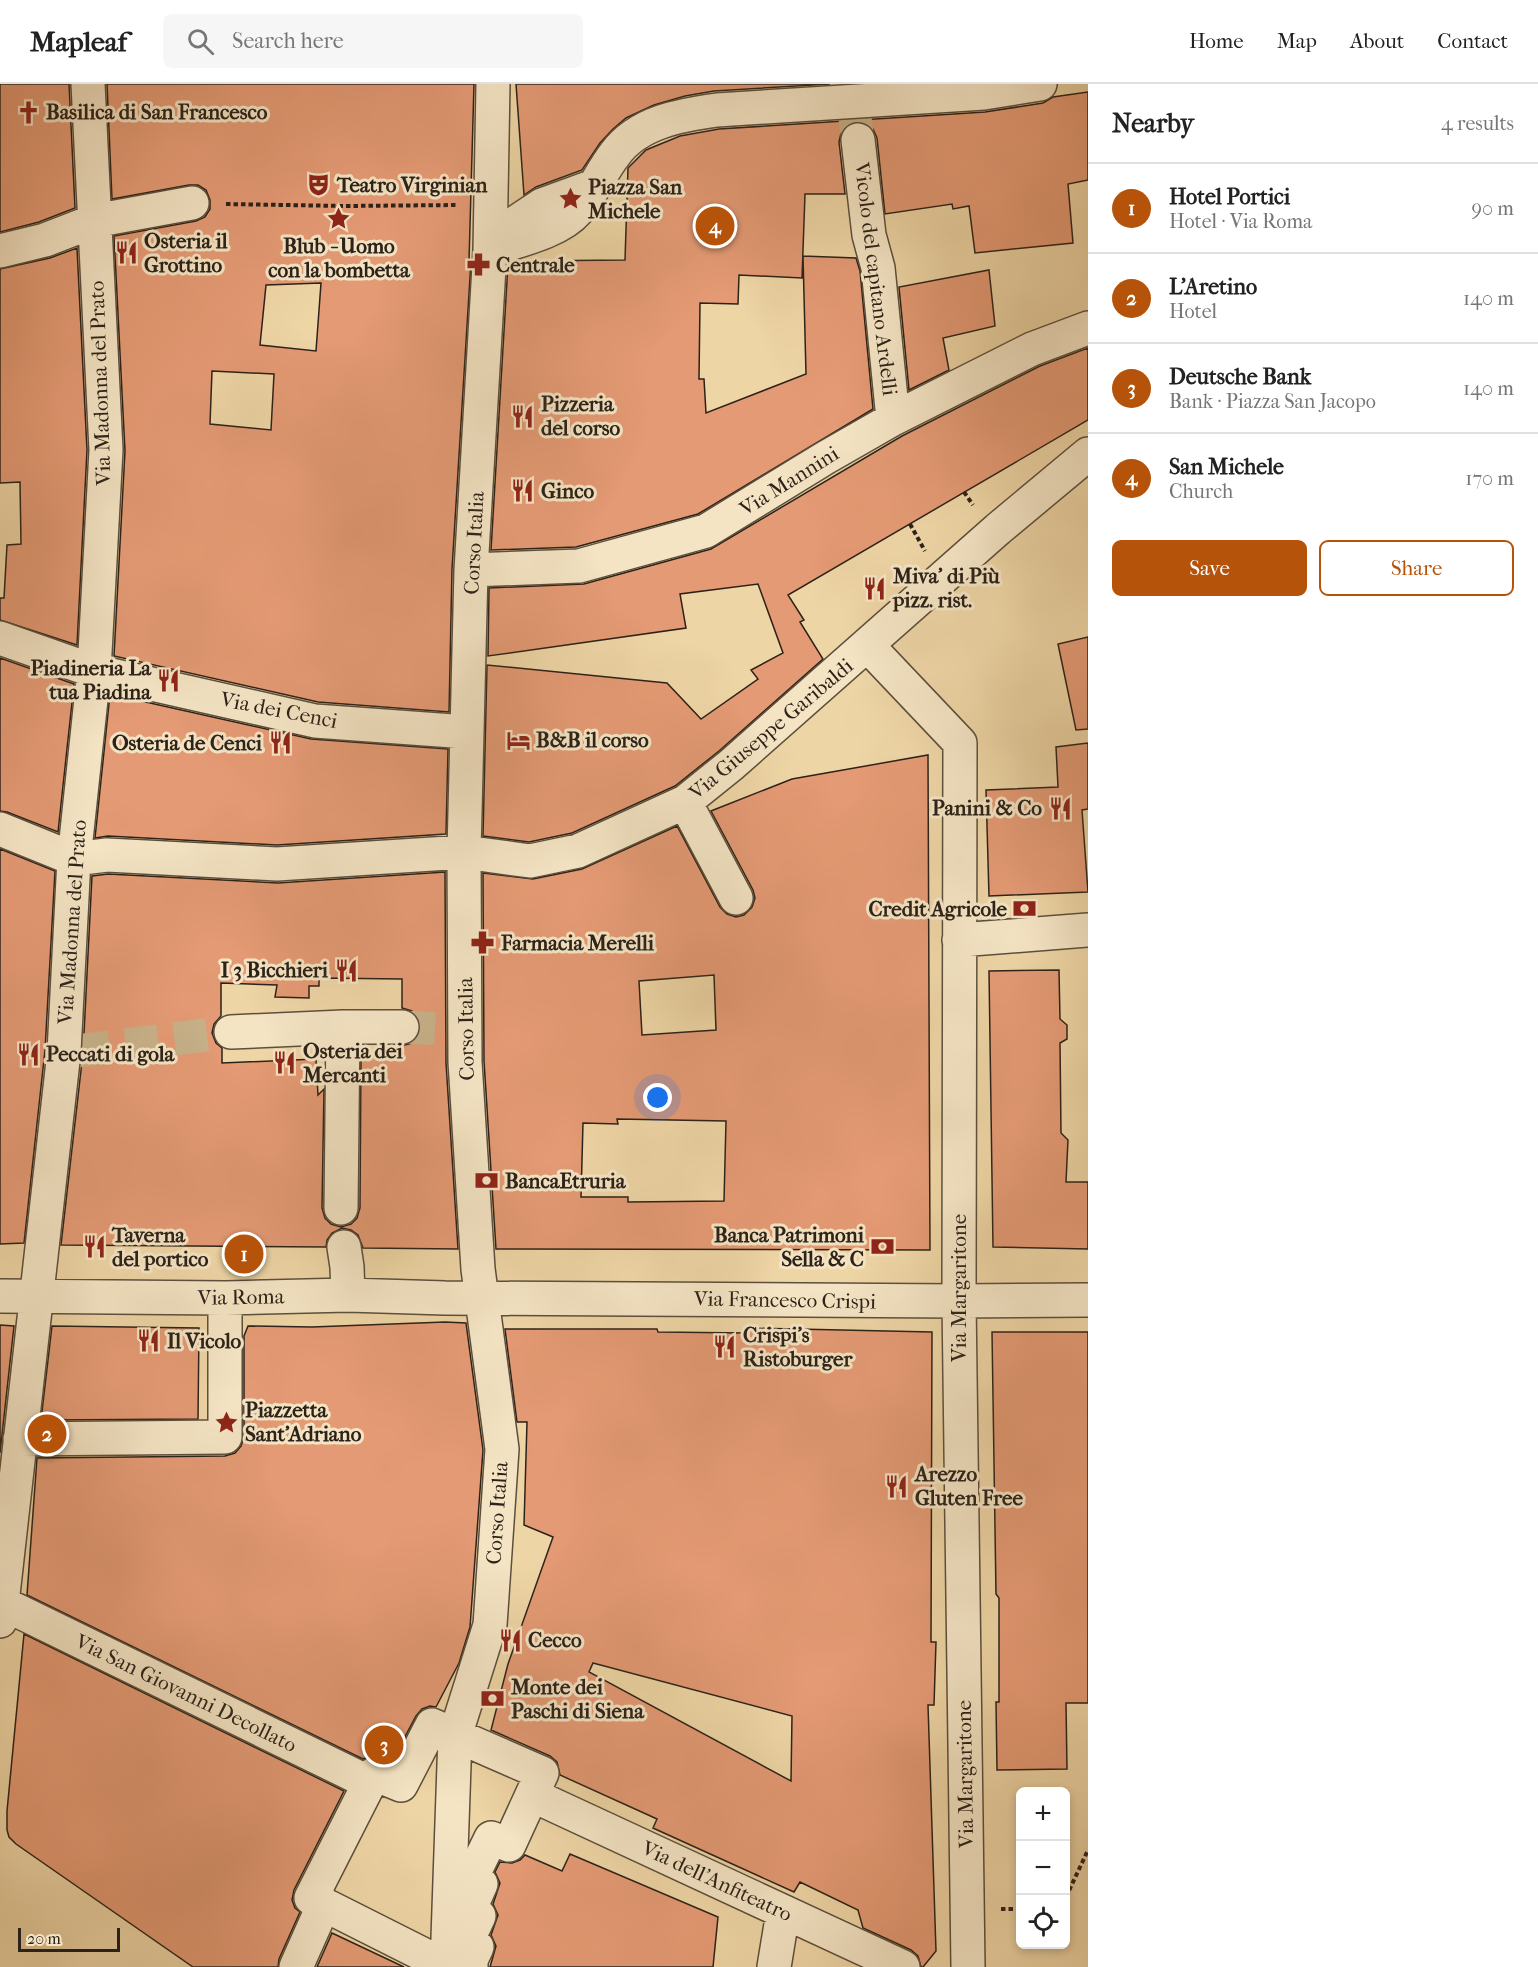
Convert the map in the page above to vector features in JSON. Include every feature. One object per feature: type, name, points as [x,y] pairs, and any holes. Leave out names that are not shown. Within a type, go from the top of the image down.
[{"type":"street","name":"Via Madonna del Prato","points":[[1,1612],[36,1296],[70,1052],[74,859],[94,671],[105,450],[88,84]]},
{"type":"street","name":"Corso Italia","points":[[448,1967],[455,1736],[490,1625],[502,1449],[478,1269],[465,1062],[456,1032],[464,852],[471,570],[490,245],[493,84]]},
{"type":"street","points":[[490,245],[559,225],[577,212],[616,152],[629,139],[679,115],[794,95],[855,119],[1040,84]]},
{"type":"street","name":"Vicolo del capitano Ardelli","points":[[855,119],[869,235],[878,268],[893,418]]},
{"type":"street","points":[[0,251],[45,240],[94,221],[192,203]]},
{"type":"street","name":"Via Mannini","points":[[471,570],[579,566],[706,531],[893,418],[1032,349],[1088,328]]},
{"type":"street","name":"Via Giuseppe Garibaldi","points":[[0,829],[74,859],[107,855],[277,864],[464,852],[530,861],[578,851],[685,802],[731,765],[998,529],[1088,454]]},
{"type":"street","name":"Via dei Cenci","points":[[0,638],[94,671],[315,721],[467,732]]},
{"type":"street","name":"Via Margaritone","points":[[868,646],[960,743],[959,1301],[968,1967]]},
{"type":"street","points":[[685,802],[736,898]]},
{"type":"street","points":[[959,940],[1088,930]]},
{"type":"street","points":[[341,1208],[343,1027]]},
{"type":"street","points":[[231,1032],[402,1027]]},
{"type":"street","points":[[344,1247],[348,1295]]},
{"type":"street","name":"Via Roma","points":[[0,1296],[225,1298],[348,1295],[482,1298]]},
{"type":"street","points":[[20,1439],[225,1437],[225,1298]]},
{"type":"street","name":"Via Francesco Crispi","points":[[482,1298],[1088,1300]]},
{"type":"street","name":"Via San Giovanni Decollato","points":[[1,1612],[370,1783]]},
{"type":"street","points":[[448,1967],[311,1898],[374,1774],[401,1785],[432,1725],[542,1773],[509,1845],[490,1838],[471,1879],[481,1884],[469,1911],[479,1916],[467,1942],[477,1947],[471,1960],[471,1967]]},
{"type":"street","name":"Via dell'Anfiteatro","points":[[532,1795],[903,1967]]},
{"type":"street","points":[[296,1967],[324,1904]]},
{"type":"street","points":[[774,1967],[783,1912]]},
{"type":"path","points":[[192,203],[344,206],[460,205]]},
{"type":"path","points":[[964,492],[968,497]]},
{"type":"path","points":[[910,524],[925,551]]},
{"type":"path","points":[[1066,1895],[1088,1850]]},
{"type":"building","name":"Basilica di San Francesco","points":[[0,84],[69,84],[75,208],[39,222],[0,232]]},
{"type":"building","points":[[107,84],[474,84],[469,261],[471,261],[452,569],[449,712],[318,702],[114,656],[125,451],[114,236],[196,221],[205,217],[210,209],[210,200],[206,190],[198,185],[112,199]],"holes":[[[321,283],[316,351],[260,345],[266,285]],[[212,371],[274,374],[271,430],[210,424]]]},
{"type":"building","points":[[516,84],[830,84],[714,91],[654,105],[626,118],[613,129],[600,143],[582,170],[536,187],[524,195]]},
{"type":"building","points":[[1088,92],[1088,180],[1068,184],[1073,243],[975,253],[969,206],[953,209],[952,204],[885,214],[877,138],[873,129],[865,123],[855,122],[846,125],[839,142],[845,194],[805,194],[802,278],[739,275],[738,304],[700,303],[699,379],[704,379],[706,413],[806,374],[803,256],[856,258],[860,271],[873,409],[698,514],[576,547],[491,550],[508,264],[518,261],[625,260],[628,168],[646,150],[680,136],[719,129],[985,112],[1043,103],[1053,97]]},
{"type":"building","points":[[77,248],[87,450],[77,645],[0,620],[0,598],[4,598],[7,545],[21,544],[20,482],[0,483],[0,269],[50,258]]},
{"type":"building","points":[[989,270],[995,326],[943,338],[949,370],[909,390],[899,287]]},
{"type":"building","points":[[1088,348],[1088,420],[788,595],[804,620],[800,622],[823,659],[719,751],[675,786],[572,833],[529,842],[483,836],[487,665],[667,683],[701,719],[758,679],[751,670],[783,653],[758,584],[680,594],[686,628],[488,656],[489,588],[584,584],[711,549],[902,436],[1040,366]]},
{"type":"building","points":[[1088,637],[1088,729],[1076,730],[1058,644]]},
{"type":"building","points":[[0,658],[74,684],[58,832],[0,811]]},
{"type":"building","points":[[110,694],[311,739],[448,749],[446,834],[277,845],[108,836],[95,838]]},
{"type":"building","points":[[1088,743],[1088,809],[1082,810],[1088,892],[989,896],[986,790],[1058,787],[1056,747]]},
{"type":"building","points":[[928,755],[930,1250],[496,1249],[484,1061],[483,873],[533,879],[582,869],[677,826],[720,907],[727,914],[736,917],[744,915],[752,907],[755,898],[753,890],[711,811],[792,779]],"holes":[[[714,975],[716,1030],[642,1035],[639,981]],[[617,1119],[726,1121],[724,1201],[628,1202],[628,1197],[581,1197],[583,1123],[618,1124]]]},
{"type":"building","points":[[0,849],[55,871],[45,1050],[24,1243],[0,1244]]},
{"type":"building","points":[[445,872],[446,1063],[458,1249],[363,1248],[358,1235],[342,1228],[332,1233],[327,1240],[326,1247],[61,1245],[83,1053],[92,876],[108,874],[278,883]],"holes":[[[319,978],[402,979],[402,1008],[412,1011],[421,1026],[418,1036],[412,1043],[401,1046],[401,1053],[361,1054],[360,1208],[357,1218],[351,1224],[341,1227],[331,1224],[325,1218],[322,1208],[324,1089],[318,1095],[316,1059],[222,1063],[222,1048],[216,1043],[212,1033],[214,1024],[221,1016],[221,983],[277,985],[275,997],[309,998],[309,986],[319,986]]]},
{"type":"building","points":[[1059,970],[1060,1019],[1067,1025],[1067,1039],[1060,1043],[1061,1133],[1068,1140],[1066,1182],[1088,1182],[1088,1249],[993,1247],[989,971]]},
{"type":"building","points":[[466,1323],[483,1450],[470,1627],[459,1663],[436,1707],[430,1706],[422,1709],[416,1716],[392,1761],[373,1755],[363,1759],[27,1595],[37,1458],[225,1456],[235,1453],[244,1437],[244,1336],[248,1326],[312,1327]]},
{"type":"building","points":[[0,1325],[14,1326],[0,1453]]},
{"type":"building","points":[[52,1326],[199,1328],[198,1419],[41,1420]]},
{"type":"building","points":[[746,1328],[932,1332],[931,1642],[936,1642],[934,1705],[928,1705],[936,1951],[923,1967],[921,1967],[918,1956],[911,1950],[863,1928],[858,1910],[800,1882],[794,1892],[653,1828],[657,1819],[560,1775],[557,1762],[550,1756],[491,1730],[508,1664],[553,1537],[524,1525],[527,1422],[517,1422],[505,1329],[657,1329],[658,1332],[746,1333]],"holes":[[[593,1663],[792,1716],[791,1781],[589,1672]]]},
{"type":"building","points":[[992,1332],[1088,1332],[1088,1703],[1066,1703],[1067,1769],[997,1770],[999,1598],[996,1594]]},
{"type":"building","points":[[24,1634],[344,1791],[294,1890],[292,1900],[295,1908],[300,1912],[279,1959],[278,1967],[193,1967],[9,1837],[7,1811]]},
{"type":"building","points":[[570,1854],[718,1917],[713,1967],[490,1967],[496,1946],[491,1935],[498,1915],[493,1904],[500,1883],[495,1872],[500,1862],[512,1863],[525,1855],[562,1871]]},
{"type":"building","points":[[332,1933],[404,1967],[317,1967]]},
{"type":"tunnel","points":[[855,118],[858,140]]},
{"type":"tunnel","points":[[402,1027],[446,1029]]},
{"type":"tunnel","points":[[77,1051],[231,1032]]},
{"type":"place","name":"Basilica di San Francesco","points":[[28,112]]},
{"type":"place","name":"Teatro Virginian","points":[[319,185]]},
{"type":"place","name":"Piazza San Michele","points":[[570,199]]},
{"type":"place","name":"Blub - Uomo con la bombetta","points":[[339,218]]},
{"type":"place","name":"San Michele","points":[[715,226]]},
{"type":"place","name":"Osteria il Grottino","points":[[126,253]]},
{"type":"place","name":"Centrale","points":[[478,265]]},
{"type":"place","name":"Pizzeria del corso","points":[[523,416]]},
{"type":"place","name":"Ginco","points":[[523,491]]},
{"type":"place","name":"Miva' di Più pizz. rist.","points":[[875,588]]},
{"type":"place","name":"Piadineria La tua Piadina","points":[[169,680]]},
{"type":"place","name":"B&B il corso","points":[[518,740]]},
{"type":"place","name":"Osteria de Cenci","points":[[280,743]]},
{"type":"place","name":"Panini & Co","points":[[1060,808]]},
{"type":"place","name":"Credit Agricole","points":[[1025,909]]},
{"type":"place","name":"Farmacia Merelli","points":[[483,943]]},
{"type":"place","name":"I 3 Bicchieri","points":[[346,970]]},
{"type":"place","name":"Peccati di gola","points":[[28,1054]]},
{"type":"place","name":"Osteria dei Mercanti","points":[[285,1063]]},
{"type":"place","name":"BancaEtruria","points":[[487,1181]]},
{"type":"place","name":"Taverna del portico","points":[[94,1247]]},
{"type":"place","name":"Banca Patrimoni Sella & C","points":[[882,1247]]},
{"type":"place","name":"Hotel Portici","points":[[244,1254]]},
{"type":"place","name":"Il Vicolo","points":[[149,1341]]},
{"type":"place","name":"Crispi's Ristoburger","points":[[725,1347]]},
{"type":"place","name":"Piazzetta Sant'Adriano","points":[[227,1422]]},
{"type":"place","name":"L'Aretino","points":[[47,1434]]},
{"type":"place","name":"Arezzo Gluten Free","points":[[897,1486]]},
{"type":"place","name":"Cecco","points":[[510,1640]]},
{"type":"place","name":"Monte dei Paschi di Siena","points":[[493,1699]]},
{"type":"place","name":"Deutsche Bank","points":[[384,1745]]}]
